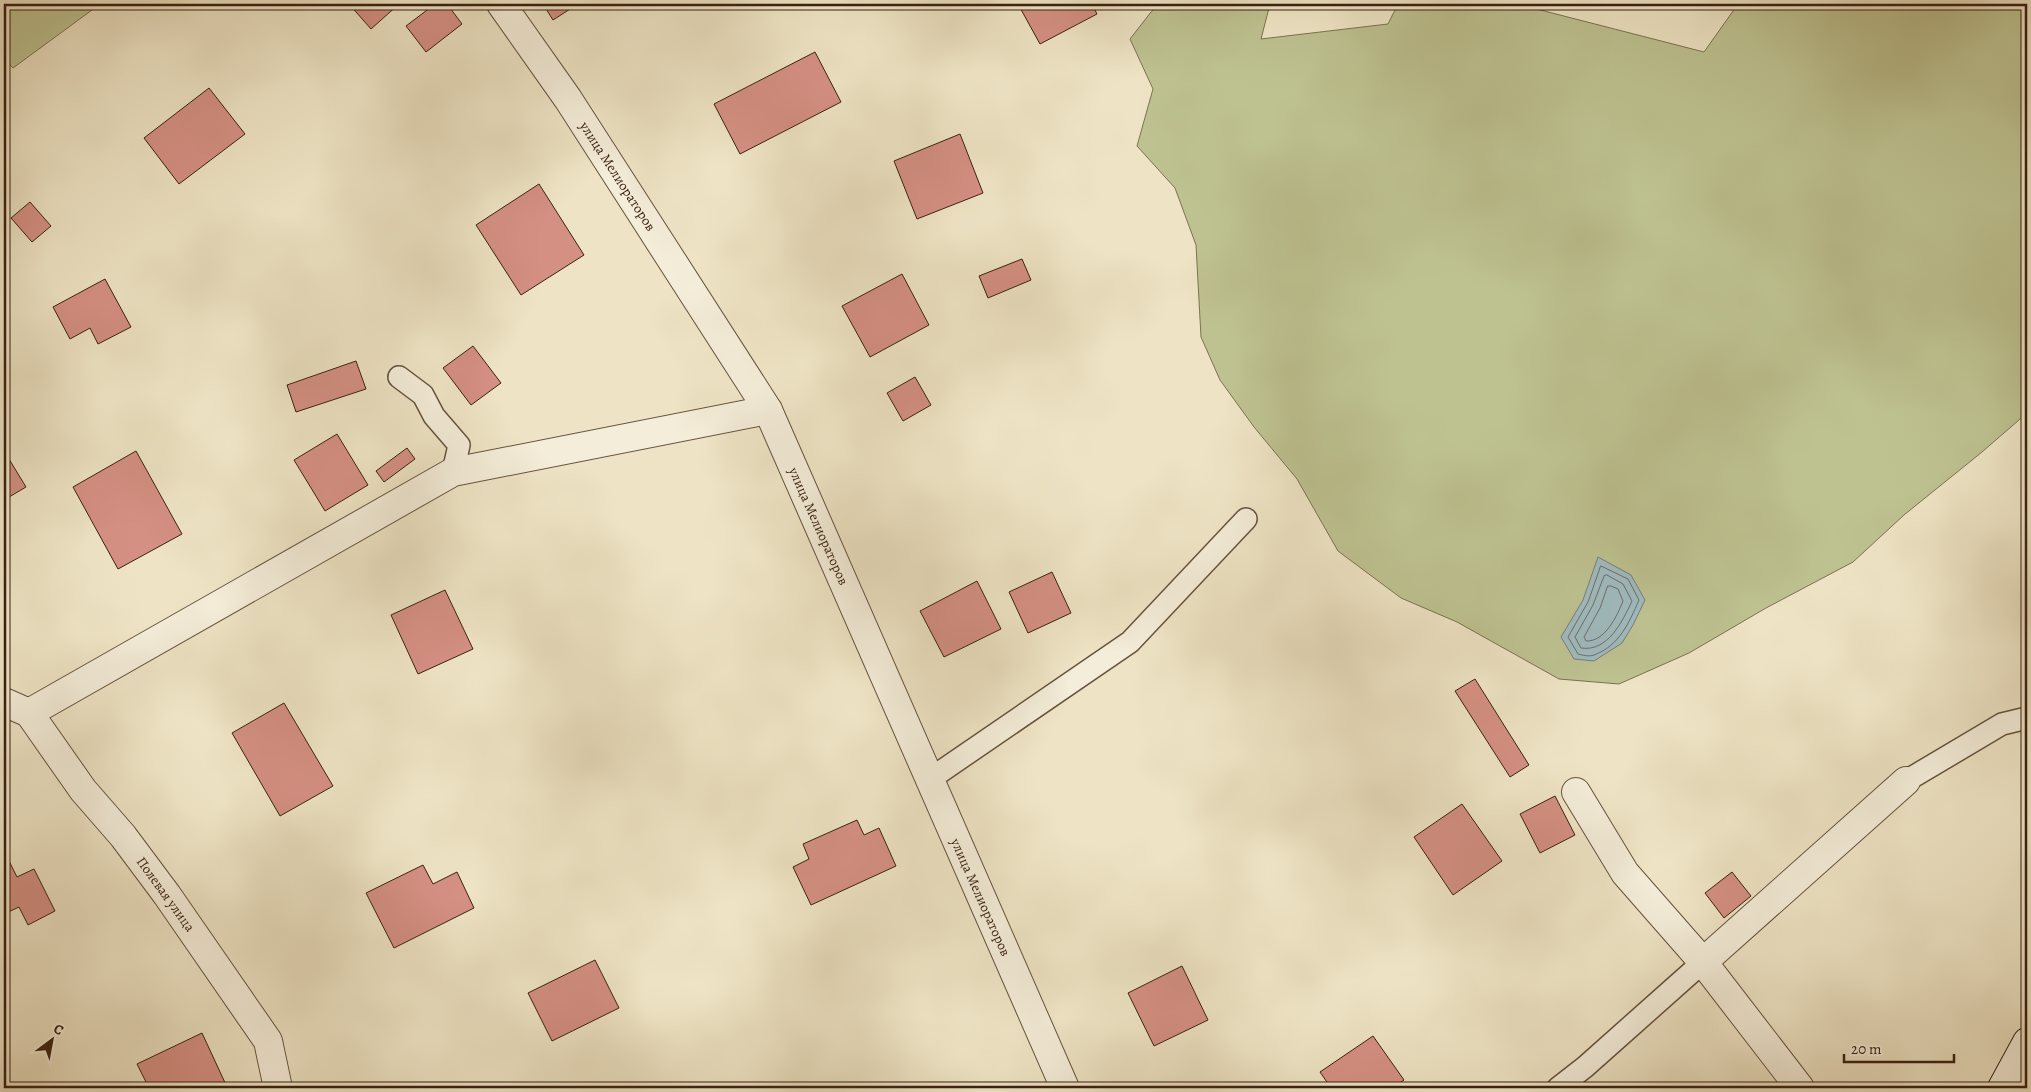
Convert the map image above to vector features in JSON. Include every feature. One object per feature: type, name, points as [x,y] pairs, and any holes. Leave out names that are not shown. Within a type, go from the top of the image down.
[{"type":"street","name":"улица Мелиораторов","points":[[501,4],[568,99],[768,410],[1065,1088]]},
{"type":"street","points":[[4,702],[29,713],[453,472],[768,410]]},
{"type":"street","name":"Полевая улица","points":[[29,713],[83,790],[123,836],[167,895],[268,1041],[278,1088]]},
{"type":"street","points":[[1703,962],[1906,782]]},
{"type":"street","points":[[1576,792],[1625,873],[1703,962],[1800,1088]]},
{"type":"street","points":[[2002,1088],[2027,1042]]},
{"type":"lane","points":[[398,377],[423,395],[434,416],[459,445],[453,472]]},
{"type":"lane","points":[[930,779],[1130,642],[1246,519]]},
{"type":"lane","points":[[1906,782],[2002,724],[2027,718]]},
{"type":"lane","points":[[1558,1088],[1585,1067],[1703,962]]},
{"type":"green space","points":[[4,4],[86,4],[92,10],[13,68],[4,59]]},
{"type":"green space","points":[[1160,4],[1270,4],[1261,39],[1388,24],[1398,4],[1517,4],[1704,52],[1738,4],[2027,4],[2027,413],[1904,515],[1853,562],[1766,608],[1689,653],[1619,684],[1559,679],[1457,622],[1401,598],[1338,551],[1297,479],[1254,427],[1220,380],[1201,337],[1196,245],[1175,188],[1137,146],[1153,89],[1130,39],[1151,12]]},
{"type":"water","points":[[1598,557],[1631,575],[1645,600],[1622,643],[1594,661],[1574,659],[1561,637],[1583,600]]},
{"type":"building","points":[[349,4],[399,4],[371,29]]},
{"type":"building","points":[[435,4],[447,4],[462,24],[426,52],[406,26]]},
{"type":"building","points":[[543,4],[578,4],[553,20]]},
{"type":"building","points":[[1018,4],[1092,4],[1097,14],[1040,44]]},
{"type":"building","points":[[815,52],[841,102],[740,154],[714,104]]},
{"type":"building","points":[[209,88],[245,134],[179,184],[144,138]]},
{"type":"building","points":[[960,134],[983,193],[917,219],[894,161]]},
{"type":"building","points":[[539,184],[584,255],[521,295],[476,225]]},
{"type":"building","points":[[30,202],[51,226],[32,242],[11,218]]},
{"type":"building","points":[[1022,259],[1031,280],[988,298],[979,276]]},
{"type":"building","points":[[902,274],[929,325],[870,357],[842,306]]},
{"type":"building","points":[[105,279],[131,327],[98,344],[90,328],[70,339],[53,307]]},
{"type":"building","points":[[473,346],[501,383],[471,405],[443,368]]},
{"type":"building","points":[[356,361],[366,389],[296,412],[287,385]]},
{"type":"building","points":[[915,377],[931,405],[903,421],[887,393]]},
{"type":"building","points":[[337,434],[368,485],[325,511],[294,460]]},
{"type":"building","points":[[407,448],[415,459],[384,482],[376,471]]},
{"type":"building","points":[[136,451],[182,534],[118,569],[73,487]]},
{"type":"building","points":[[9,459],[26,487],[4,500],[4,462]]},
{"type":"building","points":[[1052,572],[1071,613],[1028,633],[1009,592]]},
{"type":"building","points":[[977,581],[1001,629],[944,657],[920,611]]},
{"type":"building","points":[[445,590],[473,649],[418,674],[391,615]]},
{"type":"building","points":[[1475,679],[1529,765],[1510,777],[1455,691]]},
{"type":"building","points":[[284,703],[333,786],[280,816],[232,733]]},
{"type":"building","points":[[1555,796],[1575,835],[1540,853],[1520,814]]},
{"type":"building","points":[[1462,804],[1502,861],[1453,895],[1414,837]]},
{"type":"building","points":[[857,820],[864,835],[879,828],[896,866],[811,905],[793,867],[809,859],[803,844]]},
{"type":"building","points":[[4,851],[17,877],[34,869],[55,911],[28,925],[19,907],[4,914]]},
{"type":"building","points":[[423,865],[433,884],[457,872],[474,908],[394,948],[366,893]]},
{"type":"building","points":[[1732,872],[1751,896],[1724,918],[1705,893]]},
{"type":"building","points":[[595,960],[619,1008],[552,1041],[528,993]]},
{"type":"building","points":[[1182,966],[1208,1020],[1154,1046],[1128,993]]},
{"type":"building","points":[[202,1033],[227,1087],[149,1088],[137,1064]]},
{"type":"building","points":[[1373,1036],[1404,1080],[1392,1088],[1331,1088],[1320,1072]]}]
